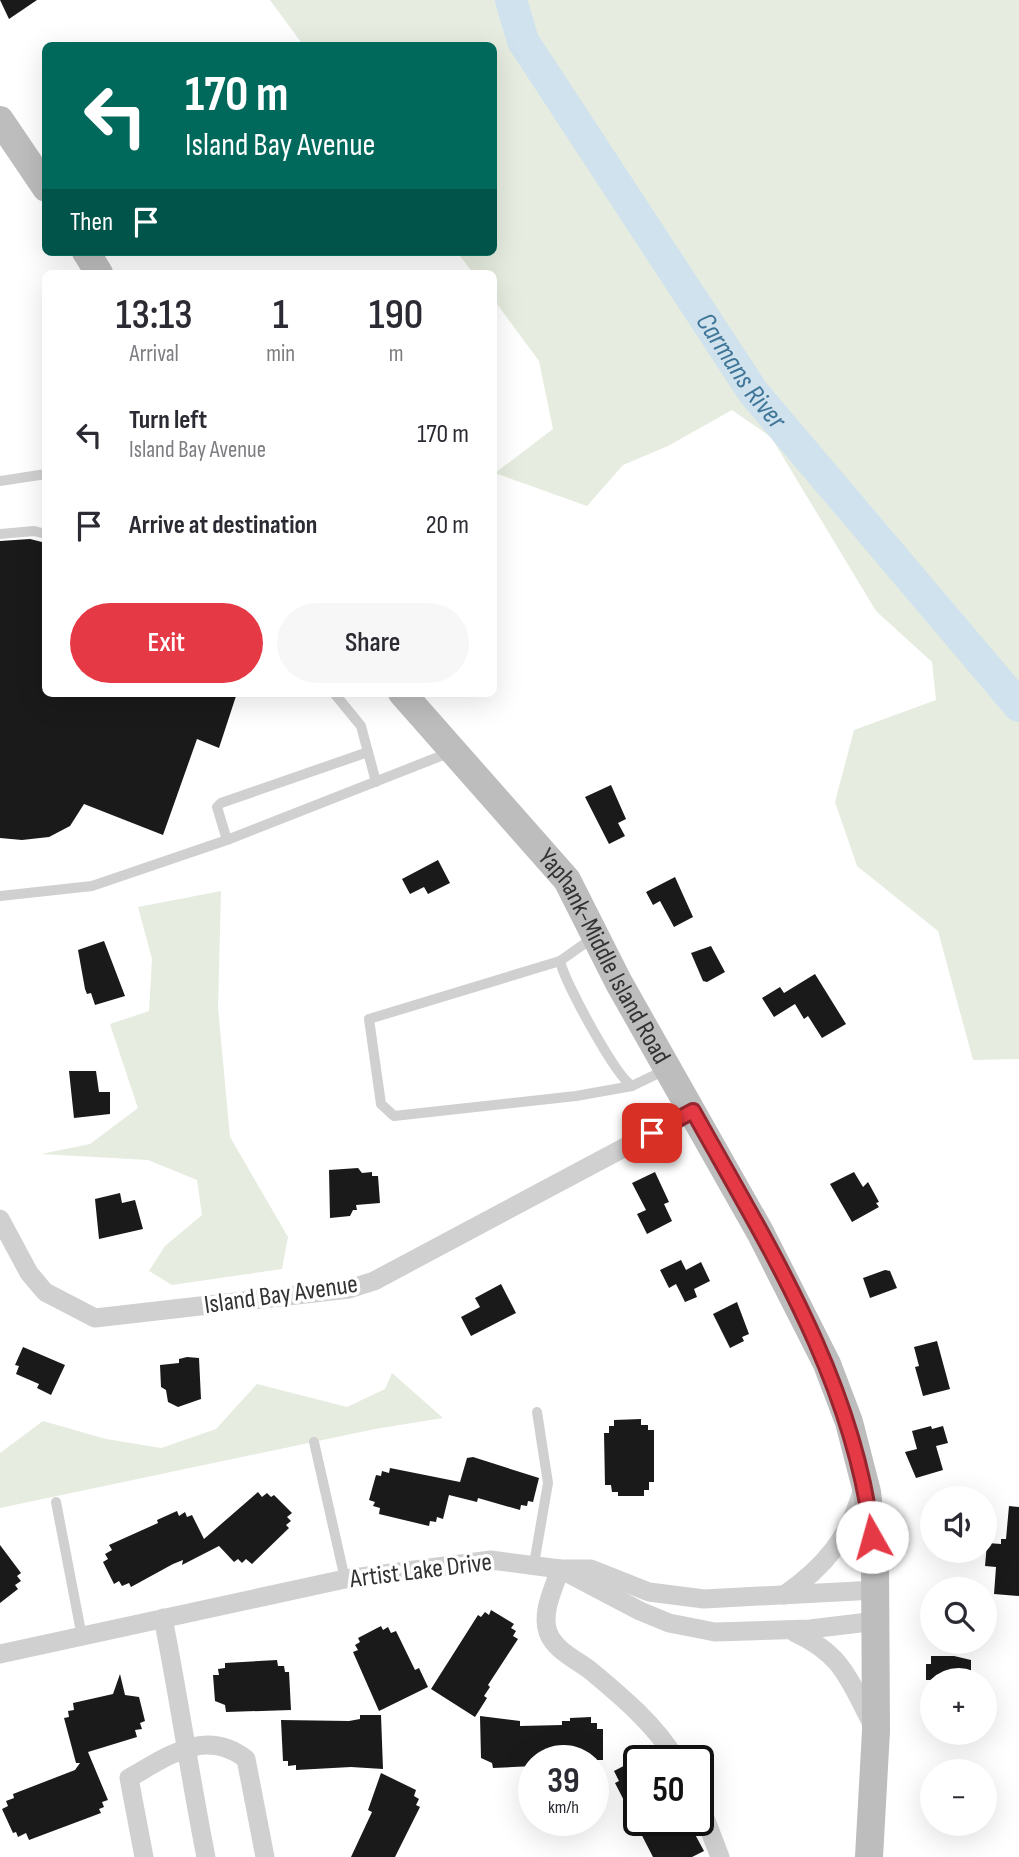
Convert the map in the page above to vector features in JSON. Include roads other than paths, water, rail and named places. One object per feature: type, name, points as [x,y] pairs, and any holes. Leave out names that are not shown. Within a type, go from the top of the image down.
[{"type":"main road","points":[[0,120],[42,182]]},
{"type":"main road","name":"Yaphank-Middle Island Road","points":[[406,697],[567,880],[667,1069],[766,1243],[827,1364],[849,1422],[864,1483],[876,1590],[876,1731],[869,1857]]},
{"type":"street","name":"Island Bay Avenue","points":[[0,1219],[29,1273],[45,1292],[95,1318],[349,1289],[374,1281],[693,1111]]},
{"type":"street","points":[[784,1595],[826,1562],[857,1511],[864,1483]]},
{"type":"street","name":"Artist Lake Drive","points":[[0,1654],[345,1579],[491,1560],[560,1569],[669,1623],[715,1632],[790,1630],[877,1621]]},
{"type":"street","points":[[664,1745],[646,1723],[589,1670],[566,1654],[548,1634],[545,1615],[560,1569],[591,1569],[649,1592],[705,1599],[876,1590]]},
{"type":"street","points":[[163,1618],[185,1727],[184,1748],[206,1857]]},
{"type":"street","points":[[790,1630],[821,1644],[846,1672],[876,1731]]},
{"type":"street","points":[[144,1857],[129,1778],[184,1748],[206,1742],[221,1745],[246,1759],[265,1857]]},
{"type":"street","points":[[712,1836],[720,1857]]},
{"type":"lane","points":[[0,481],[42,475]]},
{"type":"lane","points":[[0,534],[34,531],[42,533]]},
{"type":"lane","points":[[337,697],[361,726],[376,782]]},
{"type":"lane","points":[[0,896],[92,886],[227,840],[453,751]]},
{"type":"lane","points":[[227,840],[217,807],[221,803],[368,752]]},
{"type":"lane","points":[[595,936],[560,961],[369,1019],[382,1104],[394,1116],[576,1096],[632,1086],[667,1069]]},
{"type":"lane","points":[[560,961],[612,1063],[632,1086]]},
{"type":"lane","points":[[534,1564],[548,1483],[537,1412]]},
{"type":"lane","points":[[313,1442],[345,1579]]},
{"type":"lane","points":[[56,1502],[82,1637]]},
{"type":"waterway","name":"Carmans River","points":[[511,0],[523,41],[753,392],[1019,706]]}]
